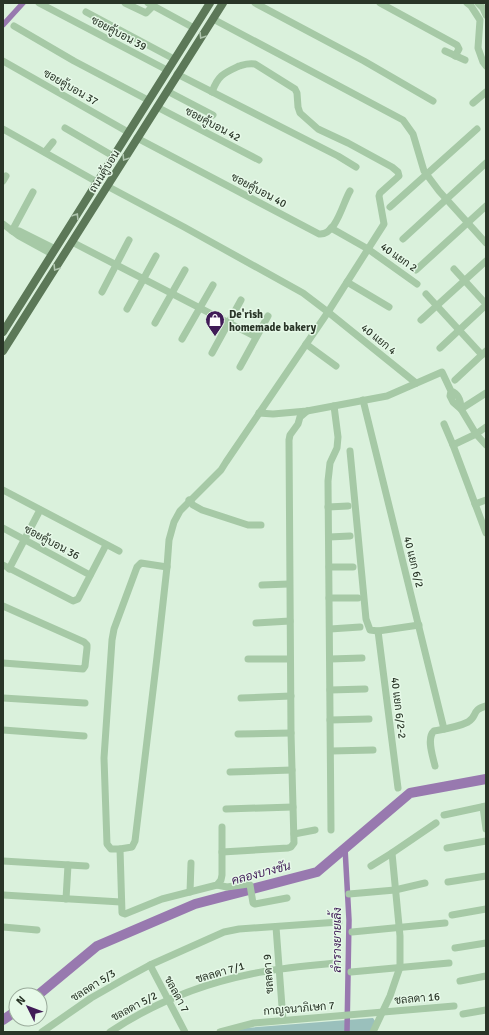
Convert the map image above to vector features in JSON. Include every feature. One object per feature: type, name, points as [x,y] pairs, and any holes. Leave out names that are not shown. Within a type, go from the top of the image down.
[{"type":"main road","name":"ถนนคู้บอน","points":[[3,332],[210,3]]},
{"type":"main road","name":"ถนนคู้บอน","points":[[3,351],[223,3]]},
{"type":"street","name":"ซอยคู้บอน 39","points":[[39,3],[167,70]]},
{"type":"street","points":[[125,3],[146,13],[150,4],[194,28]]},
{"type":"street","points":[[255,3],[433,100]]},
{"type":"street","points":[[380,3],[457,45],[458,49],[455,56]]},
{"type":"street","points":[[472,4],[483,8],[486,15]]},
{"type":"street","points":[[472,4],[480,20],[478,48],[486,66]]},
{"type":"street","points":[[86,12],[174,59]]},
{"type":"street","points":[[213,19],[403,120],[413,134],[426,174],[485,242]]},
{"type":"street","points":[[14,26],[74,61],[148,100]]},
{"type":"street","points":[[445,51],[465,60]]},
{"type":"street","name":"ซอยคู้บอน 37","points":[[3,61],[128,132]]},
{"type":"street","points":[[167,567],[141,563],[137,567],[117,619],[112,640],[104,758],[107,844],[111,849],[132,847],[135,841],[167,567],[169,540],[174,522],[180,511],[189,500],[221,470],[328,312],[384,224],[379,196],[398,176],[396,169],[348,143],[318,129],[300,113],[295,89],[255,64],[248,62],[229,70],[219,78],[212,92]]},
{"type":"street","points":[[178,74],[338,156],[356,167]]},
{"type":"street","points":[[167,91],[213,114]]},
{"type":"street","points":[[473,103],[486,92]]},
{"type":"street","name":"ซอยคู้บอน 42","points":[[157,107],[259,160]]},
{"type":"street","points":[[65,128],[114,156]]},
{"type":"street","points":[[3,129],[97,182]]},
{"type":"street","points":[[390,207],[477,129]]},
{"type":"street","name":"ซอยคู้บอน 40","points":[[137,138],[319,234],[327,234],[331,228]]},
{"type":"street","points":[[45,152],[53,142]]},
{"type":"street","points":[[403,239],[486,163]]},
{"type":"street","name":"40 แยก 4","points":[[107,186],[303,293],[416,383]]},
{"type":"street","points":[[350,191],[331,228],[368,249]]},
{"type":"street","points":[[33,192],[9,228],[53,251]]},
{"type":"street","points":[[416,270],[486,206]]},
{"type":"street","points":[[102,292],[129,240]]},
{"type":"street","points":[[72,242],[256,337]]},
{"type":"street","name":"40 แยก 2","points":[[368,249],[417,284]]},
{"type":"street","points":[[127,309],[156,256]]},
{"type":"street","points":[[421,320],[486,261]]},
{"type":"street","points":[[440,348],[486,304],[454,269]]},
{"type":"street","points":[[155,324],[185,270]]},
{"type":"street","points":[[347,282],[389,308]]},
{"type":"street","points":[[182,339],[213,285]]},
{"type":"street","points":[[426,294],[459,330],[484,353],[455,380]]},
{"type":"street","points":[[212,353],[242,300]]},
{"type":"street","points":[[240,367],[268,316]]},
{"type":"street","points":[[306,344],[336,366]]},
{"type":"street","points":[[259,413],[274,414],[307,411],[387,396],[442,372],[451,391],[456,393],[459,398],[461,402],[461,409],[476,434],[486,445]]},
{"type":"street","points":[[461,409],[486,393]]},
{"type":"street","name":"40 แยก 6/2","points":[[363,400],[444,729]]},
{"type":"street","points":[[331,830],[328,481],[330,463],[336,448],[338,437],[334,406]]},
{"type":"street","points":[[222,852],[288,848],[294,843],[290,696],[289,440],[290,435],[298,424],[300,417],[307,411]]},
{"type":"street","points":[[444,424],[454,445],[486,531]]},
{"type":"street","points":[[454,445],[486,427]]},
{"type":"street","points":[[350,451],[366,619],[370,630],[378,631],[419,625]]},
{"type":"street","points":[[3,490],[119,551]]},
{"type":"street","points":[[189,500],[193,505],[202,510],[248,525],[261,525]]},
{"type":"street","points":[[475,504],[486,500]]},
{"type":"street","points":[[328,507],[348,506]]},
{"type":"street","points":[[40,510],[6,567],[73,602],[78,599],[106,545]]},
{"type":"street","name":"ซอยคู้บอน 36","points":[[3,528],[90,574]]},
{"type":"street","points":[[329,537],[350,536]]},
{"type":"street","points":[[329,567],[353,567]]},
{"type":"street","points":[[262,585],[289,584]]},
{"type":"street","points":[[329,598],[358,598]]},
{"type":"street","points":[[3,606],[86,643],[87,648],[85,666],[82,669],[3,663]]},
{"type":"street","points":[[256,623],[290,621]]},
{"type":"street","points":[[330,628],[360,627]]},
{"type":"street","name":"40 แยก 6/2-2","points":[[378,631],[398,788]]},
{"type":"street","points":[[330,659],[362,658]]},
{"type":"street","points":[[248,659],[290,659]]},
{"type":"street","points":[[330,690],[365,689]]},
{"type":"street","points":[[241,698],[290,696]]},
{"type":"street","points":[[3,698],[85,703]]},
{"type":"street","points":[[435,766],[430,735],[434,731],[470,721],[476,710],[486,706]]},
{"type":"street","points":[[330,720],[369,719]]},
{"type":"street","points":[[3,730],[84,736]]},
{"type":"street","points":[[238,734],[291,733]]},
{"type":"street","points":[[331,751],[373,750]]},
{"type":"street","points":[[230,772],[292,770]]},
{"type":"street","points":[[444,815],[485,806],[486,829]]},
{"type":"street","points":[[226,809],[293,808]]},
{"type":"street","points":[[371,866],[436,823]]},
{"type":"street","points":[[217,885],[221,880],[222,827]]},
{"type":"street","points":[[294,834],[315,830]]},
{"type":"street","points":[[447,848],[486,841]]},
{"type":"street","points":[[120,849],[121,902],[122,913],[125,914],[162,900],[217,885],[227,887],[246,884],[250,885],[253,902],[255,904],[287,898]]},
{"type":"street","points":[[373,1032],[395,983],[400,967],[399,928],[392,853]]},
{"type":"street","points":[[3,861],[86,866]]},
{"type":"street","points":[[190,892],[191,863]]},
{"type":"street","points":[[66,899],[68,866]]},
{"type":"street","points":[[448,882],[486,876]]},
{"type":"street","points":[[349,894],[396,890],[425,883]]},
{"type":"street","points":[[3,895],[121,902]]},
{"type":"street","points":[[452,915],[486,909]]},
{"type":"street","name":"ชลลดา 5/3","points":[[42,1032],[53,1029],[98,993],[150,965],[224,932],[339,922]]},
{"type":"street","points":[[352,932],[445,923]]},
{"type":"street","points":[[3,927],[37,930]]},
{"type":"street","name":"ชลลดา 9","points":[[276,927],[283,1020]]},
{"type":"street","points":[[455,948],[486,943]]},
{"type":"street","name":"ชลลดา 7/1","points":[[168,1000],[234,978],[279,969],[336,963]]},
{"type":"street","points":[[351,972],[449,963]]},
{"type":"street","name":"ชลลดา 7","points":[[150,965],[185,1032]]},
{"type":"street","points":[[460,981],[486,976]]},
{"type":"street","name":"ชลลดา 5/2","points":[[110,1032],[168,1000]]},
{"type":"street","name":"ชลลดา 16","points":[[382,1013],[454,1006]]},
{"type":"street","points":[[463,1014],[486,1010]]},
{"type":"street","name":"กาญจนาภิเษก 7","points":[[220,1032],[246,1025],[283,1020],[382,1013]]},
{"type":"shaded area","points":[[373,1018],[375,1021],[371,1032],[224,1032],[233,1029]]},
{"type":"waterway","points":[[3,25],[23,3]]},
{"type":"waterway","name":"คลองบางชัน","points":[[48,987],[97,946],[195,904],[317,872],[410,793],[486,779]]},
{"type":"waterway","name":"ลำรางยายเลิ้ง","points":[[345,848],[349,920],[347,1032]]},
{"type":"waterway","name":"คลองบางชัน","points":[[3,1020],[8,1017]]},
{"type":"place","name":"De'rish homemade bakery","points":[[215,337]]}]
